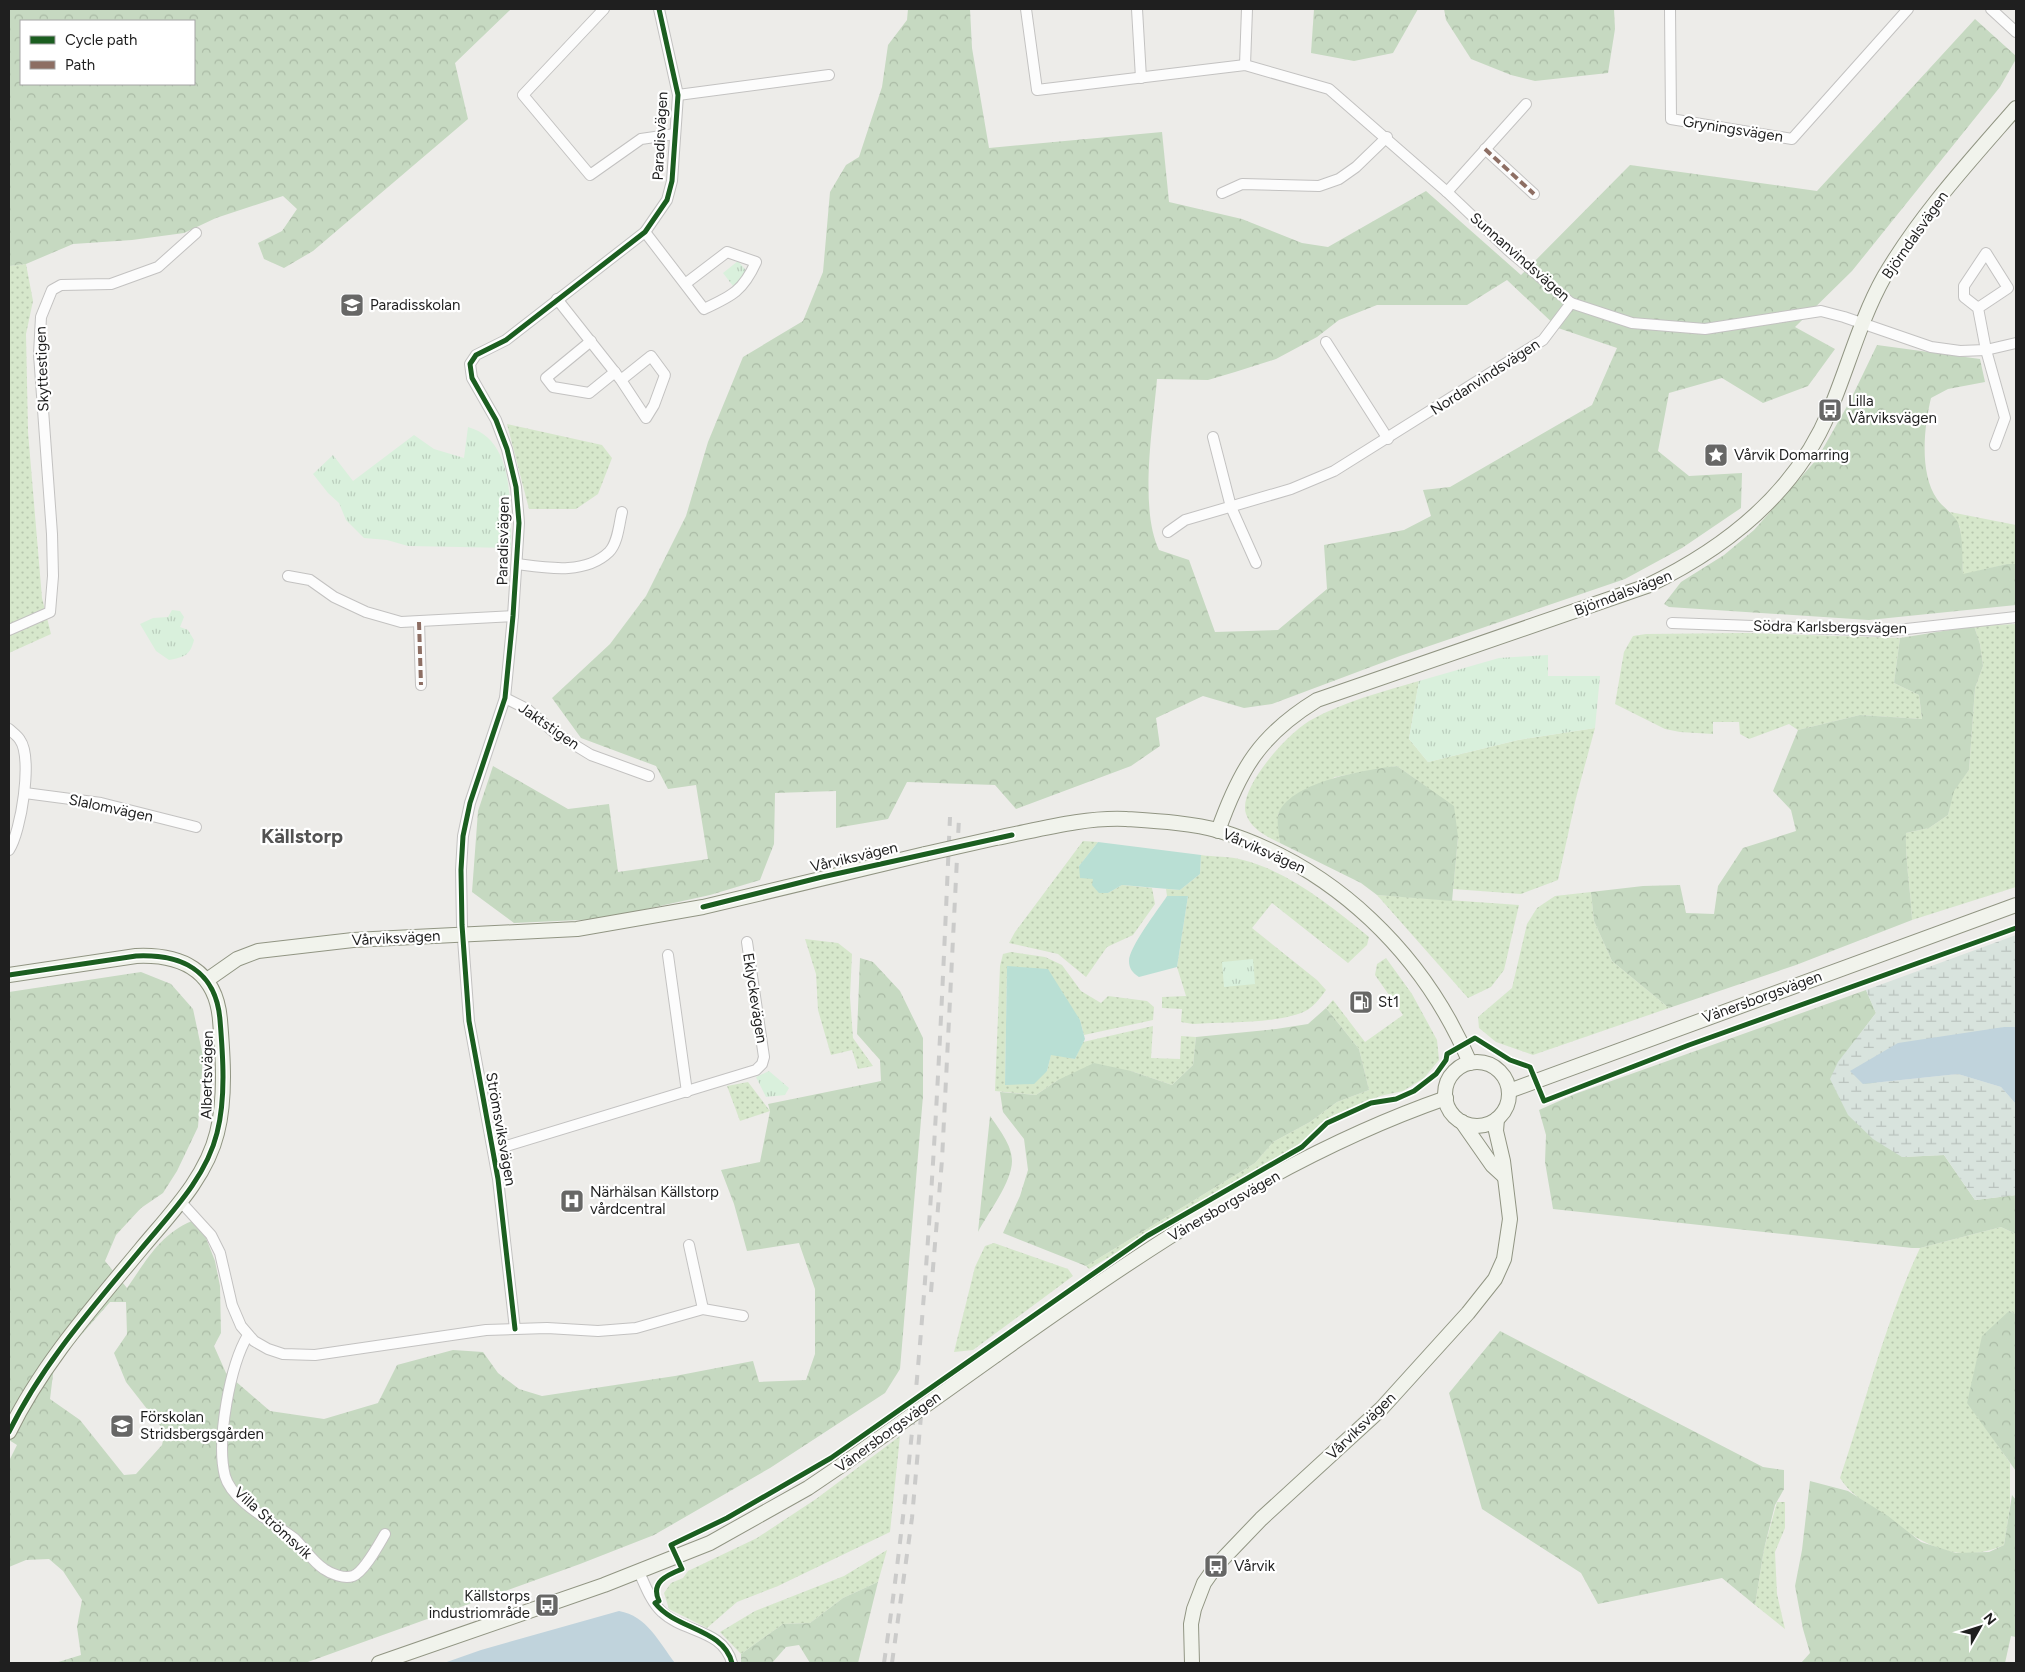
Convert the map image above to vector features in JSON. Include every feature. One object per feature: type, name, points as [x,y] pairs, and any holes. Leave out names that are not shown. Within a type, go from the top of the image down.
[{"type":"street","name":"Paradisvägen","points":[[604,9],[523,95],[590,175],[641,139],[674,134]]},
{"type":"street","name":"Paradisvägen","points":[[462,934],[463,836],[470,803],[505,698],[519,523],[514,478],[507,449],[496,420],[472,378],[470,364],[476,355],[506,340],[645,232],[666,200],[672,181],[678,95],[659,9]]},
{"type":"street","name":"Sunnanvindsvägen","points":[[1026,9],[1037,90],[1245,66],[1329,89],[1387,137],[1509,251],[1571,303],[1632,323],[1705,329],[1822,312],[1864,324]]},
{"type":"street","points":[[1137,9],[1141,78]]},
{"type":"street","points":[[1245,66],[1247,9]]},
{"type":"street","name":"Gryningsvägen","points":[[1670,9],[1671,119],[1792,139],[1908,9]]},
{"type":"street","points":[[1991,9],[2016,32]]},
{"type":"street","name":"Paradisvägen","points":[[678,95],[829,75]]},
{"type":"street","points":[[1447,192],[1526,104]]},
{"type":"street","name":"Björndalsvägen","points":[[1218,831],[1230,798],[1264,742],[1279,726],[1317,700],[1647,586],[1684,568],[1715,549],[1748,522],[1790,480],[1825,422],[1871,303],[1883,279],[1910,237],[1946,190],[2016,108]]},
{"type":"street","points":[[1222,193],[1242,184],[1319,186],[1339,179],[1356,167],[1387,137]]},
{"type":"street","points":[[1485,149],[1534,194]]},
{"type":"street","points":[[645,232],[704,309],[730,298],[748,281],[756,262],[727,252],[685,284]]},
{"type":"street","name":"Skyttestigen","points":[[9,630],[50,612],[53,568],[39,354],[41,317],[52,290],[61,285],[111,284],[158,267],[196,233]]},
{"type":"street","points":[[1978,308],[2008,288],[1986,253],[1964,286],[1964,297],[1978,308],[1986,350],[2005,418],[1995,445]]},
{"type":"street","points":[[557,299],[618,376],[646,418],[654,405],[665,375],[651,356],[618,376],[589,394],[553,386],[546,378],[590,341]]},
{"type":"street","name":"Nordanvindsvägen","points":[[1168,532],[1185,520],[1291,489],[1334,471],[1388,439],[1543,340],[1571,303]]},
{"type":"street","points":[[1864,324],[1931,347],[1960,351],[1986,350],[2016,343]]},
{"type":"street","points":[[1326,342],[1388,439]]},
{"type":"street","points":[[1213,437],[1231,506],[1256,563]]},
{"type":"street","name":"Paradisvägen","points":[[517,564],[556,569],[588,565],[610,551],[617,535],[622,512]]},
{"type":"street","points":[[288,576],[310,580],[334,597],[366,612],[401,622],[513,616]]},
{"type":"street","name":"Södra Karlsbergsvägen","points":[[1672,623],[1888,631],[2016,617]]},
{"type":"street","points":[[419,622],[421,686]]},
{"type":"street","name":"Jaktstigen","points":[[505,698],[527,709],[555,733],[591,754],[649,776]]},
{"type":"street","points":[[9,729],[21,740],[25,793],[15,840],[9,850]]},
{"type":"street","name":"Slalomvägen","points":[[25,793],[101,802],[196,827]]},
{"type":"street","name":"Vårviksvägen","points":[[207,980],[237,959],[258,951],[353,940],[586,928],[703,907],[996,838],[1062,826],[1125,819],[1218,831],[1247,841],[1297,864],[1342,893],[1370,917],[1415,969],[1451,1026],[1470,1063]]},
{"type":"street","name":"Vänersborgsvägen","points":[[1509,1091],[2016,905]]},
{"type":"street","name":"Strömsviksvägen","points":[[462,934],[469,1021],[493,1150],[515,1329]]},
{"type":"street","name":"Eklyckevägen","points":[[493,1150],[756,1070],[762,1064],[764,1057],[747,942]]},
{"type":"street","name":"Albertsvägen","points":[[9,975],[136,956],[156,955],[174,958],[189,965],[207,980],[220,1012],[222,1036],[220,1116],[210,1151],[198,1177],[74,1331],[23,1402],[9,1432]]},
{"type":"street","points":[[668,955],[687,1092]]},
{"type":"street","points":[[1462,1122],[1482,1126],[1497,1119],[1506,1107],[1509,1091],[1506,1079],[1498,1070],[1482,1062],[1470,1063],[1459,1068],[1451,1076],[1446,1086],[1446,1098],[1451,1112],[1462,1122],[1492,1165],[1504,1176]]},
{"type":"street","name":"Vänersborgsvägen","points":[[379,1663],[639,1572],[710,1543],[808,1488],[1090,1288],[1186,1227],[1263,1182],[1341,1140],[1446,1098]]},
{"type":"street","name":"Vårviksvägen","points":[[1192,1663],[1191,1624],[1194,1609],[1204,1583],[1216,1566],[1261,1519],[1381,1409],[1468,1313],[1495,1279],[1504,1259],[1508,1242],[1509,1203],[1503,1161],[1496,1131],[1497,1119]]},
{"type":"street","points":[[180,1201],[211,1235],[220,1253],[236,1317],[248,1335],[268,1349],[297,1356],[486,1330],[636,1328],[702,1309],[743,1316]]},
{"type":"street","points":[[689,1245],[702,1309]]},
{"type":"street","name":"Villa Strömsvik","points":[[248,1335],[239,1350],[228,1396],[222,1446],[225,1477],[236,1494],[266,1520],[295,1540],[324,1569],[338,1576],[353,1576],[362,1569],[385,1534]]},
{"type":"street","points":[[639,1572],[661,1612],[680,1624],[710,1636],[720,1644],[732,1663]]},
{"type":"green space","points":[[9,9],[511,9],[455,63],[468,119],[313,251],[284,268],[264,259],[258,243],[282,231],[297,209],[283,196],[216,218],[184,233],[132,240],[73,244],[26,264],[9,266]]},
{"type":"green space","points":[[908,9],[970,9],[972,48],[989,148],[1162,132],[1169,202],[1242,219],[1302,243],[1328,247],[1426,191],[1521,275],[1630,165],[1817,191],[1975,19],[2016,56],[2016,59],[2000,87],[1852,271],[1795,327],[1835,349],[1808,386],[1763,403],[1722,378],[1669,393],[1658,451],[1689,476],[1742,473],[1741,508],[1682,548],[1625,579],[1400,656],[1272,704],[1244,708],[1203,696],[1156,718],[1160,746],[1131,766],[1016,809],[995,785],[907,782],[888,819],[836,828],[836,791],[775,793],[774,844],[760,880],[710,895],[601,919],[514,923],[472,892],[478,811],[493,766],[568,809],[609,804],[618,872],[708,859],[696,785],[668,789],[656,766],[581,738],[552,698],[610,644],[646,596],[686,516],[708,442],[743,357],[803,321],[823,272],[830,192],[846,165],[859,157],[882,87],[888,45],[907,20]],"holes":[[[1507,280],[1558,328],[1617,348],[1592,405],[1450,487],[1423,490],[1431,516],[1404,530],[1324,545],[1327,589],[1278,630],[1215,632],[1189,560],[1159,550],[1153,533],[1150,512],[1149,466],[1157,379],[1208,380],[1276,359],[1317,337],[1339,320],[1377,305],[1467,305]]]},
{"type":"green space","points":[[1314,9],[1418,9],[1393,53],[1354,61],[1311,53]]},
{"type":"green space","points":[[1444,9],[1614,9],[1615,29],[1608,73],[1535,81],[1511,75],[1471,59],[1446,20]]},
{"type":"green space","points":[[738,261],[749,274],[733,286],[723,273]]},
{"type":"green space","points":[[26,264],[33,301],[26,334],[28,432],[42,598],[51,634],[9,653],[9,266]]},
{"type":"green space","points":[[1877,345],[1980,359],[1985,382],[1948,389],[1931,398],[1926,422],[1925,463],[1931,488],[1937,499],[1954,516],[1959,524],[1962,540],[1963,574],[2007,564],[2016,564],[2016,605],[1869,620],[1669,607],[1664,604],[1681,582],[1724,555],[1754,530],[1817,459],[1850,401]]},
{"type":"green space","points":[[507,424],[602,445],[612,458],[598,494],[576,509],[529,509]]},
{"type":"green space","points":[[468,427],[484,434],[495,446],[502,460],[510,496],[511,548],[408,546],[387,540],[364,538],[346,520],[339,503],[328,493],[313,474],[333,455],[353,481],[414,435],[434,449],[464,458]]},
{"type":"green space","points":[[1950,512],[2016,525],[2016,564],[2007,564],[1963,575],[1960,527]]},
{"type":"green space","points":[[172,610],[180,611],[184,617],[180,627],[188,630],[194,640],[191,649],[186,655],[169,660],[156,651],[140,624],[153,618],[168,617]]},
{"type":"green space","points":[[2016,624],[2016,887],[1912,920],[1906,855],[1906,833],[1929,828],[1948,815],[1953,791],[1969,770],[1975,688],[1983,666],[1980,644],[1974,626]]},
{"type":"green space","points":[[1974,626],[1980,644],[1983,666],[1975,688],[1969,770],[1954,791],[1948,815],[1929,828],[1906,833],[1906,855],[1912,920],[1796,965],[1669,1008],[1612,961],[1594,921],[1591,892],[1643,886],[1680,885],[1686,913],[1714,914],[1718,886],[1743,848],[1796,831],[1791,810],[1773,791],[1798,730],[1860,715],[1922,719],[1919,695],[1894,683],[1900,638]]},
{"type":"green space","points":[[1747,633],[1900,638],[1894,683],[1919,695],[1922,719],[1860,715],[1798,730],[1789,724],[1749,739],[1740,734],[1739,722],[1713,722],[1713,734],[1680,732],[1665,729],[1615,704],[1624,652],[1633,636],[1646,634]]},
{"type":"green space","points":[[1548,655],[1548,676],[1600,676],[1595,728],[1518,740],[1428,762],[1409,739],[1419,681],[1499,658]]},
{"type":"green space","points":[[1419,681],[1409,739],[1428,762],[1518,740],[1595,728],[1576,798],[1558,880],[1521,894],[1453,889],[1458,837],[1425,786],[1397,766],[1335,777],[1278,814],[1280,843],[1269,838],[1251,824],[1246,814],[1245,803],[1249,790],[1267,761],[1302,726],[1324,713],[1350,702]]},
{"type":"green space","points":[[1397,766],[1454,806],[1458,837],[1452,901],[1377,895],[1361,883],[1280,843],[1279,812],[1287,801],[1299,792],[1314,785],[1350,774]]},
{"type":"green space","points":[[1083,841],[1098,842],[1079,866],[1108,893],[1122,885],[1152,888],[1155,904],[1133,935],[1107,947],[1086,977],[1058,954],[1009,943],[1015,932]]},
{"type":"green space","points":[[1098,842],[1201,855],[1200,874],[1180,890],[1122,885],[1108,893],[1099,893],[1092,885],[1093,879],[1080,878],[1079,866]]},
{"type":"green space","points":[[1201,855],[1243,860],[1277,873],[1294,882],[1369,937],[1367,945],[1348,963],[1272,903],[1252,928],[1317,980],[1326,990],[1321,997],[1312,1007],[1289,1017],[1248,1022],[1193,1024],[1181,1022],[1182,1009],[1162,1008],[1162,997],[1186,996],[1177,967],[1188,896],[1167,896],[1166,889],[1180,890],[1200,874]]},
{"type":"green space","points":[[1591,892],[1594,921],[1612,961],[1669,1008],[1533,1055],[1496,1042],[1479,1028],[1478,1017],[1512,988],[1527,924],[1537,908],[1555,896]]},
{"type":"green space","points":[[1377,895],[1519,905],[1504,970],[1491,987],[1468,998]]},
{"type":"green space","points":[[1167,896],[1188,896],[1177,967],[1139,977],[1131,969],[1129,964],[1130,955]]},
{"type":"green space","points":[[2016,935],[2016,1027],[2004,1027],[1863,1084],[1958,1074],[2001,1087],[2016,1104],[2016,1195],[1975,1200],[1944,1155],[1902,1157],[1873,1139],[1848,1115],[1830,1079],[1838,1062],[1876,1013],[1866,990]]},
{"type":"green space","points":[[805,939],[838,943],[852,954],[850,997],[853,1038],[873,1066],[858,1069],[852,1050],[831,1055],[818,1010],[816,974]]},
{"type":"green space","points":[[1011,952],[1045,957],[1062,965],[1081,991],[1101,1003],[1108,996],[1147,1001],[1154,1007],[1153,1020],[1084,1035],[1080,1020],[1007,966],[1005,1085],[1047,1071],[1051,1054],[1075,1059],[1083,1042],[1153,1026],[1151,1058],[1180,1059],[1181,1036],[1196,1037],[1193,1065],[1172,1085],[1131,1071],[1058,1080],[1036,1095],[995,1091],[1000,966],[1003,954]]},
{"type":"green space","points":[[860,958],[873,962],[900,991],[923,1038],[923,1096],[900,1369],[885,1393],[770,1468],[654,1535],[580,1564],[305,1663],[55,1663],[81,1655],[77,1627],[82,1600],[63,1571],[49,1559],[26,1560],[9,1567],[9,1461],[17,1445],[9,1440],[9,992],[141,972],[171,984],[193,1009],[203,1056],[198,1127],[177,1171],[163,1193],[141,1208],[116,1235],[105,1261],[127,1288],[147,1258],[162,1241],[171,1233],[192,1221],[204,1233],[215,1261],[220,1286],[221,1333],[214,1346],[226,1373],[270,1411],[324,1419],[378,1403],[397,1365],[453,1350],[483,1352],[498,1373],[519,1389],[542,1396],[675,1376],[753,1361],[759,1382],[806,1380],[815,1354],[815,1289],[799,1243],[747,1251],[734,1204],[721,1170],[760,1162],[770,1111],[768,1104],[881,1081],[880,1060],[857,1034]],"holes":[[[110,1302],[126,1302],[127,1334],[114,1353],[126,1382],[165,1432],[162,1445],[136,1474],[124,1475],[80,1420],[50,1399],[54,1366]]]},
{"type":"green space","points":[[1386,958],[1412,994],[1437,1040],[1439,1060],[1424,1078],[1403,1091],[1380,1096],[1334,1115],[1321,1123],[1299,1144],[1089,1269],[1086,1266],[1255,1163],[1273,1142],[1310,1122],[1337,1102],[1369,1090],[1359,1049],[1326,1008],[1333,1000],[1365,1042],[1403,1015],[1375,975],[1377,964]]},
{"type":"green space","points":[[1253,959],[1255,984],[1224,987],[1222,962]]},
{"type":"green space","points":[[1007,966],[1048,969],[1080,1020],[1085,1039],[1075,1059],[1051,1055],[1047,1071],[1034,1084],[1005,1085]]},
{"type":"green space","points":[[1866,990],[1876,1013],[1860,1034],[1902,1157],[1944,1155],[1975,1200],[2016,1195],[2016,1234],[2001,1227],[1920,1248],[1912,1248],[1553,1209],[1545,1162],[1546,1135],[1539,1110],[1575,1094]]},
{"type":"green space","points":[[1326,1008],[1359,1049],[1369,1090],[1337,1102],[1310,1122],[1273,1142],[1255,1163],[1086,1266],[1003,1233],[1020,1196],[1028,1170],[1024,1139],[1003,1112],[1000,1092],[1036,1095],[1058,1080],[1094,1063],[1131,1071],[1172,1085],[1193,1065],[1196,1037],[1308,1024]]},
{"type":"green space","points":[[769,1071],[789,1088],[785,1095],[766,1097],[756,1077]]},
{"type":"green space","points":[[748,1082],[770,1111],[740,1121],[727,1086]]},
{"type":"green space","points":[[990,1116],[1010,1149],[1012,1161],[1004,1188],[978,1232]]},
{"type":"green space","points":[[2001,1227],[2016,1234],[2016,1314],[2009,1311],[1994,1440],[2010,1463],[2010,1507],[2004,1545],[1986,1551],[1953,1552],[1938,1548],[1909,1533],[1858,1497],[1848,1489],[1840,1478],[1896,1304],[1920,1248]]},
{"type":"green space","points":[[994,1243],[1068,1269],[1073,1276],[973,1350],[954,1352],[975,1267],[985,1246]]},
{"type":"green space","points":[[2009,1311],[2016,1314],[2016,1471],[1967,1403],[1982,1336]]},
{"type":"green space","points":[[1500,1331],[1763,1467],[1784,1470],[1784,1489],[1775,1505],[1764,1549],[1755,1605],[1722,1578],[1598,1604],[1581,1573],[1482,1509],[1449,1393]]},
{"type":"green space","points":[[900,1436],[890,1532],[778,1586],[737,1602],[707,1628],[669,1609],[664,1593],[671,1583],[683,1578],[688,1571],[757,1538],[816,1499]]},
{"type":"green space","points":[[1810,1481],[1848,1491],[1888,1516],[1921,1542],[1956,1553],[1989,1552],[2004,1545],[2012,1495],[2016,1500],[2016,1637],[2011,1636],[2005,1663],[1801,1663],[1810,1653],[1803,1629],[1795,1586],[1802,1550]]},
{"type":"green space","points":[[1777,1502],[1785,1502],[1785,1528],[1775,1552],[1777,1594],[1785,1629],[1755,1605],[1764,1549]]},
{"type":"green space","points":[[887,1550],[878,1582],[843,1598],[810,1623],[783,1624],[741,1654],[720,1632],[755,1611],[844,1576]]},
{"type":"green space","points":[[878,1582],[858,1663],[810,1663],[799,1645],[786,1647],[772,1663],[741,1663],[741,1654],[783,1624],[810,1623],[843,1598]]},
{"type":"water","points":[[2004,1027],[2016,1027],[2016,1104],[2001,1087],[1958,1074],[1863,1084],[1850,1071],[1898,1043]]},
{"type":"water","points":[[619,1611],[637,1618],[645,1624],[675,1663],[444,1663],[481,1650]]},
{"type":"railway","points":[[884,1663],[898,1558],[920,1347],[935,1135],[950,817]]},
{"type":"railway","points":[[931,1292],[942,1160],[959,818]]},
{"type":"railway","points":[[892,1663],[912,1518],[921,1416]]},
{"type":"marked path","points":[[1485,149],[1534,194]]},
{"type":"marked path","points":[[419,622],[421,685]]},
{"type":"cycle path","points":[[515,1329],[498,1179],[469,1021],[462,925],[461,870],[463,836],[470,803],[505,698],[519,523],[516,487],[507,449],[496,420],[472,378],[470,364],[476,355],[506,340],[645,232],[667,200],[672,181],[678,95],[659,9]]},
{"type":"cycle path","points":[[703,907],[822,877],[1012,835]]},
{"type":"cycle path","points":[[732,1663],[727,1651],[719,1643],[675,1619],[655,1603],[659,1601],[657,1594],[658,1584],[666,1577],[682,1569],[671,1545],[727,1518],[831,1458],[1147,1236],[1302,1147],[1327,1123],[1371,1103],[1396,1099],[1414,1091],[1436,1074],[1446,1060],[1447,1054],[1475,1038],[1510,1060],[1530,1067],[1544,1101],[1689,1045],[2016,928]]},
{"type":"cycle path","points":[[9,975],[136,956],[168,958],[181,962],[204,977],[212,989],[220,1020],[223,1062],[220,1120],[212,1149],[205,1165],[175,1209],[69,1337],[37,1383],[9,1432]]},
{"type":"place","name":"Paradisskolan","points":[[352,305]]},
{"type":"place","name":"Lilla Vårviksvägen","points":[[1830,410]]},
{"type":"place","name":"Vårvik Domarring","points":[[1716,455]]},
{"type":"place","name":"St1","points":[[1361,1002]]},
{"type":"place","name":"Närhälsan Källstorp vårdcentral","points":[[572,1201]]},
{"type":"place","name":"Förskolan Stridsbergsgården","points":[[122,1426]]},
{"type":"place","name":"Vårvik","points":[[1216,1566]]},
{"type":"place","name":"Källstorps industriområde","points":[[547,1605]]},
{"type":"district","name":"Källstorp","points":[[302,836]]}]
